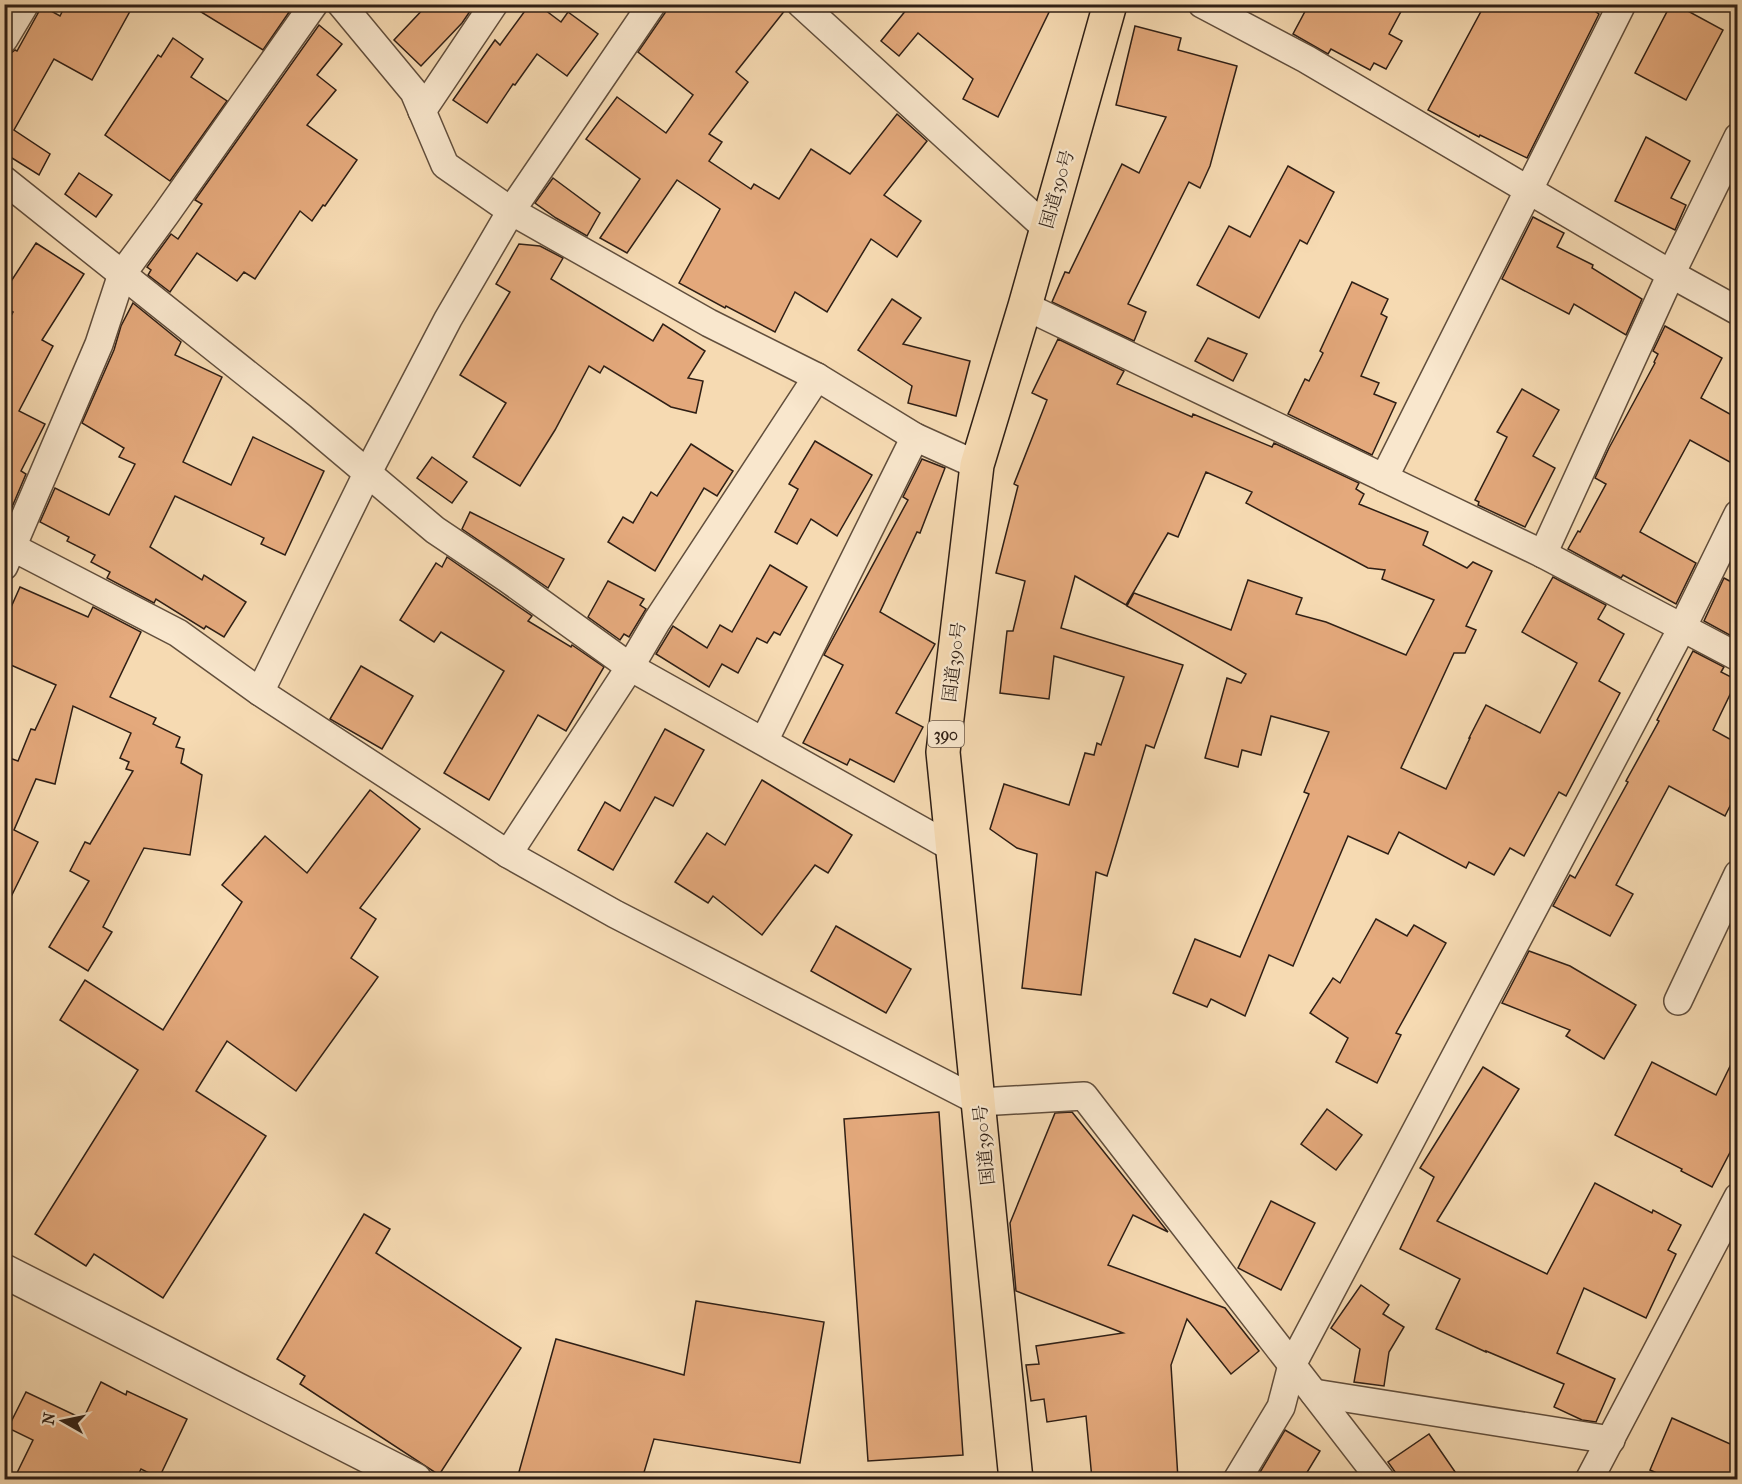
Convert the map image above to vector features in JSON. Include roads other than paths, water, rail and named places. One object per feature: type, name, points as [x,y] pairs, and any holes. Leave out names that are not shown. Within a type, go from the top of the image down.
[{"type":"highway","name":"国道390号","points":[[1016,1479],[980,1102],[943,752],[977,465],[1110,4]]},
{"type":"street","points":[[4,39],[25,4]]},
{"type":"street","points":[[314,4],[122,274],[99,344],[7,552],[178,633],[260,692],[508,854],[615,914],[980,1102],[1084,1096],[1381,1479]]},
{"type":"street","points":[[341,4],[414,92],[445,165],[511,211],[709,323],[817,377],[915,437],[977,465]]},
{"type":"street","points":[[422,111],[494,4]]},
{"type":"street","points":[[260,692],[367,474],[448,319],[511,211],[652,4]]},
{"type":"street","points":[[801,4],[1046,228]]},
{"type":"street","points":[[1202,4],[1306,59],[1737,311]]},
{"type":"street","points":[[1384,478],[1622,4]]},
{"type":"street","points":[[1543,554],[1671,274],[1737,137]]},
{"type":"street","points":[[4,180],[300,416],[435,530],[652,681],[764,741],[953,848]]},
{"type":"street","points":[[1024,306],[1543,554],[1737,657]]},
{"type":"street","points":[[508,854],[817,377]]},
{"type":"street","points":[[764,741],[915,437]]},
{"type":"street","points":[[1237,1479],[1281,1407],[1292,1365],[1682,628],[1737,514]]},
{"type":"street","points":[[1678,1001],[1737,874]]},
{"type":"street","points":[[1589,1479],[1737,1197]]},
{"type":"street","points":[[4,1271],[415,1479]]},
{"type":"street","points":[[1314,1393],[1611,1440]]}]
